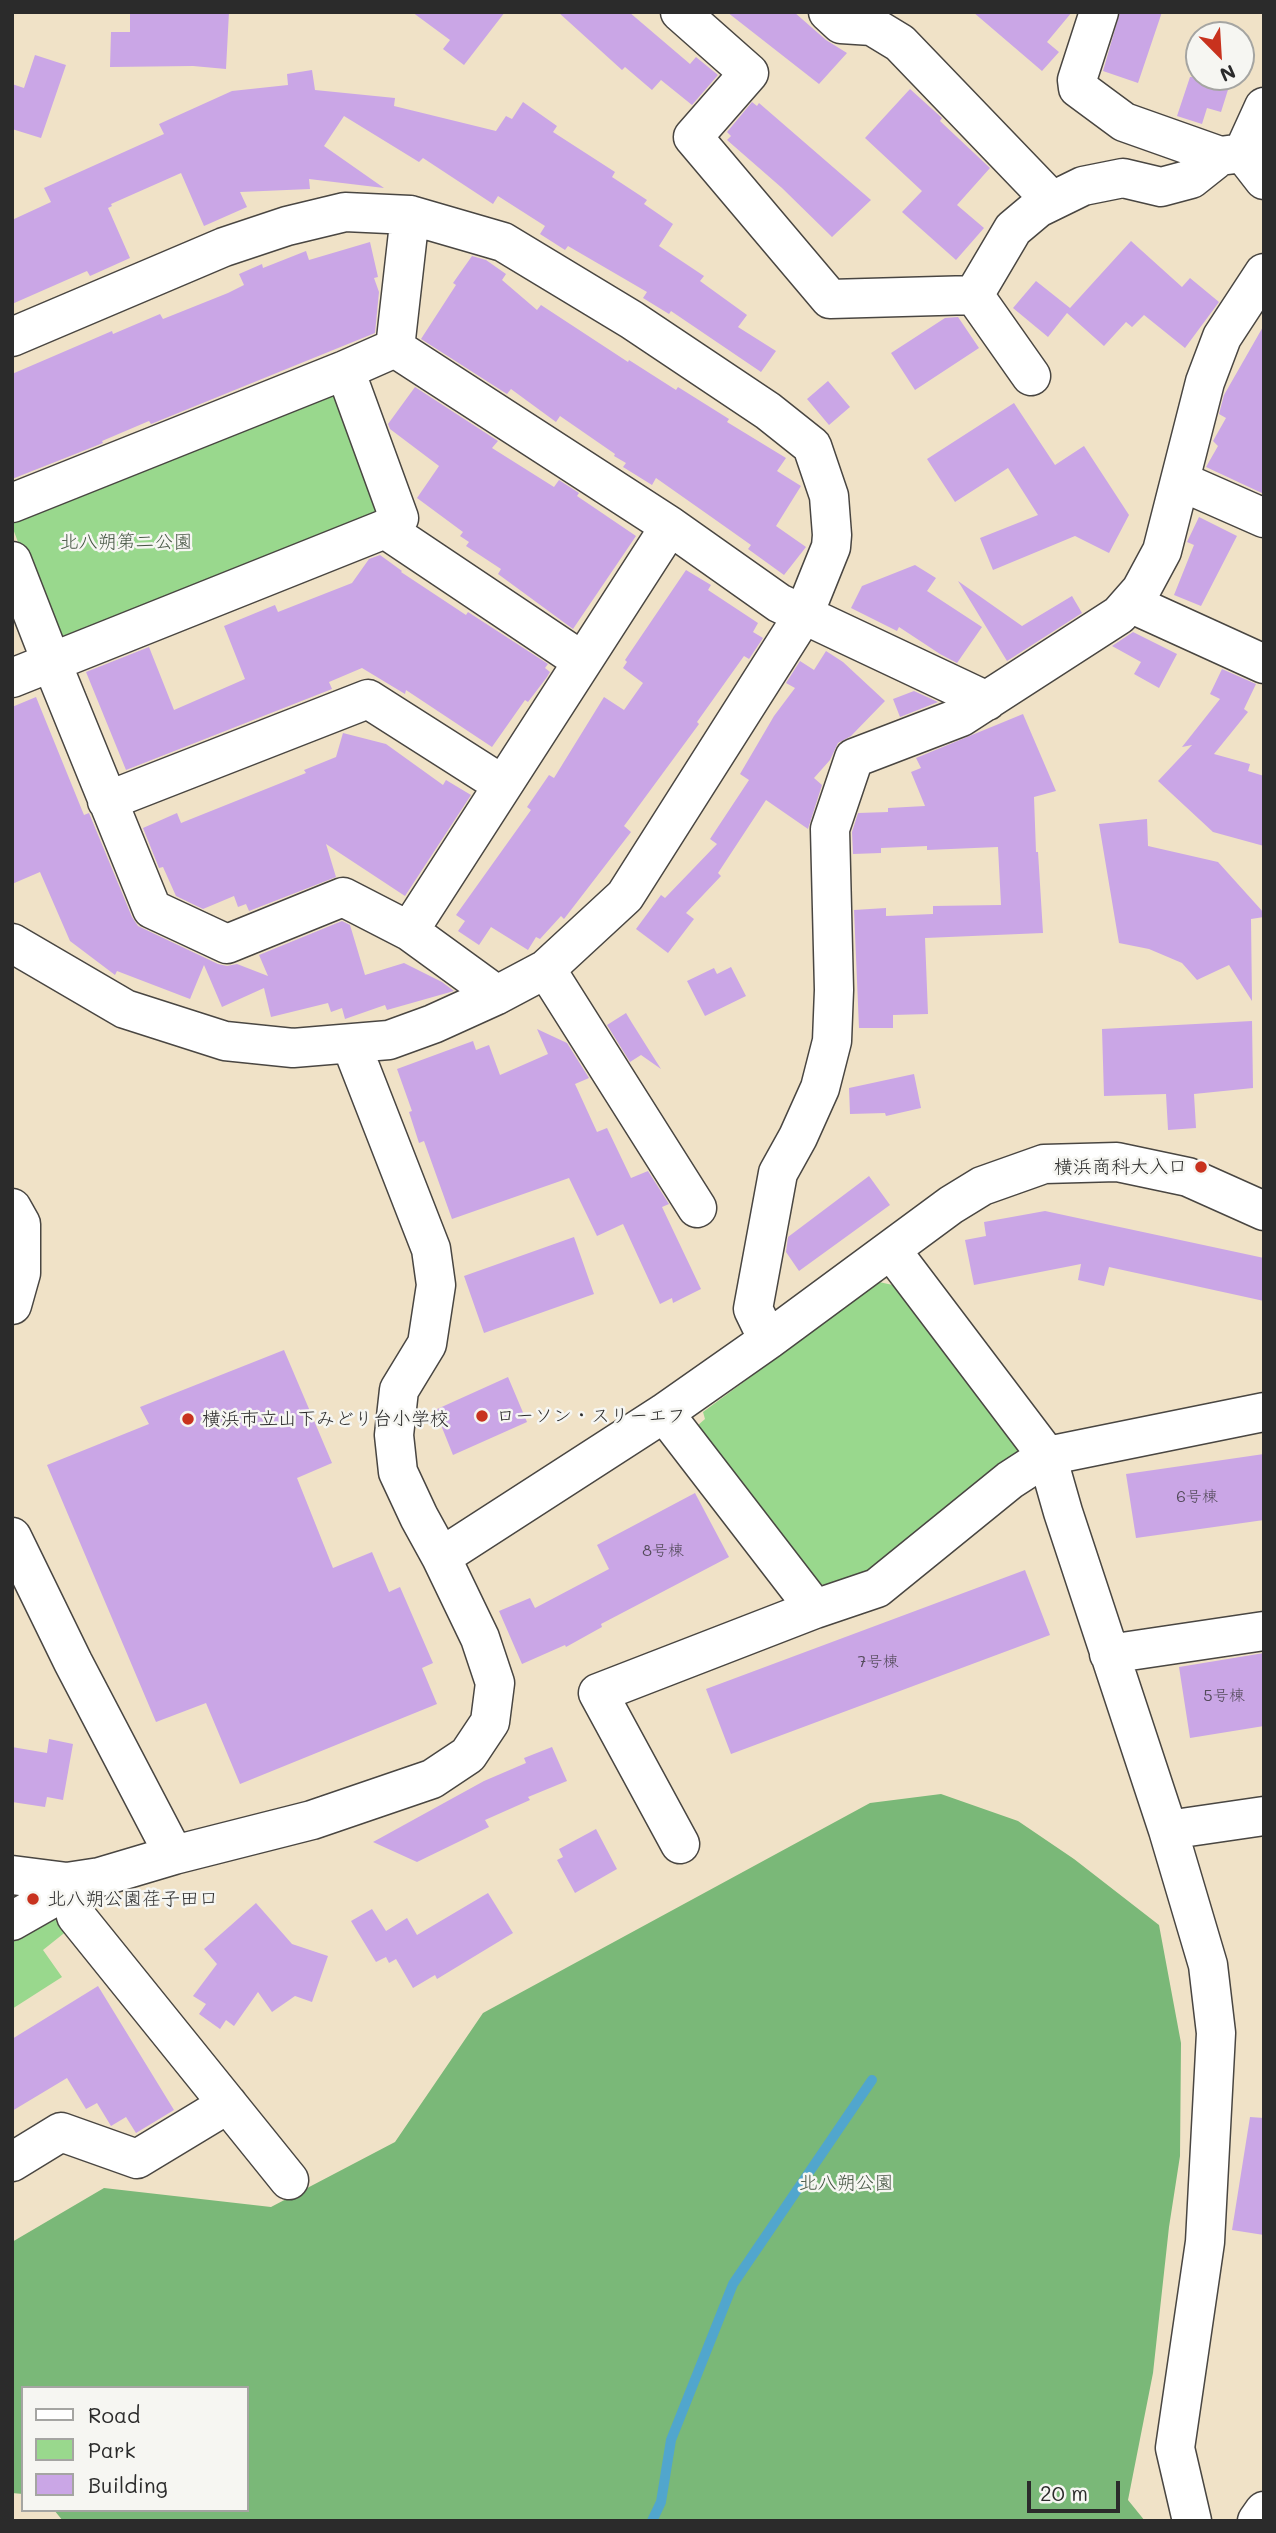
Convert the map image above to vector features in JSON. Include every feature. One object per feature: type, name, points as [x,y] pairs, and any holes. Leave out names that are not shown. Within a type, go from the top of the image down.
[{"type":"street","points":[[680,12],[749,73],[693,137],[830,299],[974,295]]},
{"type":"street","points":[[828,12],[841,24],[872,26],[900,43],[1052,201]]},
{"type":"street","points":[[1099,12],[1077,80],[1078,88],[1124,122],[1242,163]]},
{"type":"street","points":[[1242,163],[1264,107]]},
{"type":"street","points":[[974,295],[1013,229],[1038,208],[1052,201],[1083,186],[1123,178],[1161,187],[1242,163]]},
{"type":"street","points":[[12,337],[224,247],[287,226],[345,212],[410,215],[503,242],[632,320],[768,411],[812,446],[829,496],[832,535],[831,547],[804,614],[625,896],[546,969],[498,995],[389,1040],[293,1048],[225,1041],[125,1009],[12,943]]},
{"type":"street","points":[[395,348],[410,215]]},
{"type":"street","points":[[768,1340],[752,1309],[779,1172],[820,1088],[832,1041],[834,990],[829,841],[833,816],[854,758],[961,717],[1119,615],[1141,590],[1162,551],[1205,382],[1222,337],[1264,273]]},
{"type":"street","points":[[974,295],[1031,376]]},
{"type":"street","points":[[12,503],[395,348]]},
{"type":"street","points":[[395,348],[670,527],[779,603],[987,701]]},
{"type":"street","points":[[12,678],[385,529],[398,518],[345,370]]},
{"type":"street","points":[[1180,481],[1264,518]]},
{"type":"street","points":[[409,932],[670,527]]},
{"type":"street","points":[[385,529],[582,661]]},
{"type":"street","points":[[12,561],[152,909],[227,944],[343,897],[409,932],[498,995]]},
{"type":"street","points":[[1130,603],[1264,664]]},
{"type":"street","points":[[107,801],[368,699],[503,785]]},
{"type":"street","points":[[546,969],[697,1208]]},
{"type":"street","points":[[12,1921],[68,1885],[324,1816],[432,1779],[468,1755],[490,1722],[495,1683],[480,1638],[398,1472],[394,1435],[399,1390],[427,1343],[436,1285],[431,1249],[351,1044]]},
{"type":"street","points":[[441,1557],[664,1413],[982,1185],[1044,1164],[1117,1162],[1188,1177],[1264,1212]]},
{"type":"street","points":[[12,1208],[21,1224],[22,1273],[12,1305]]},
{"type":"street","points":[[891,1250],[1047,1456],[1168,1830],[1208,1965],[1216,2033],[1205,2242],[1175,2448],[1192,2521]]},
{"type":"street","points":[[680,1844],[598,1693],[815,1609],[877,1588],[1010,1479],[1047,1456],[1264,1412]]},
{"type":"street","points":[[664,1413],[815,1609]]},
{"type":"street","points":[[12,1536],[73,1662],[174,1855]]},
{"type":"street","points":[[1110,1654],[1264,1631]]},
{"type":"street","points":[[1168,1830],[1264,1816]]},
{"type":"street","points":[[12,1875],[68,1885]]},
{"type":"street","points":[[68,1885],[76,1916],[289,2180]]},
{"type":"street","points":[[12,2162],[61,2132],[137,2159],[228,2104]]},
{"type":"street","points":[[1256,2521],[1264,2511]]},
{"type":"green space","name":"北八朔第二公園","points":[[331,388],[386,514],[56,644],[12,526],[12,513]]},
{"type":"green space","points":[[879,1282],[902,1287],[1021,1442],[1016,1458],[866,1577],[827,1586],[820,1584],[697,1426],[705,1419],[703,1412]]},
{"type":"green space","name":"北八朔公園","points":[[941,1794],[1018,1821],[1074,1859],[1159,1925],[1181,2043],[1180,2156],[1169,2227],[1153,2373],[1128,2500],[1145,2521],[63,2521],[56,2512],[248,2512],[248,2386],[21,2386],[21,2494],[12,2493],[12,2242],[104,2188],[271,2207],[395,2142],[483,2013],[870,1803]]},
{"type":"green space","points":[[51,1915],[66,1922],[68,1930],[43,1950],[62,1977],[12,2009],[12,1934]]},
{"type":"building","points":[[130,12],[229,12],[226,69],[193,66],[110,67],[111,32],[130,32]]},
{"type":"building","points":[[412,12],[505,12],[464,65],[443,49],[450,40]]},
{"type":"building","points":[[558,12],[629,12],[690,64],[696,57],[718,75],[692,105],[661,80],[652,90],[625,67],[622,70]]},
{"type":"building","points":[[727,12],[794,12],[826,40],[847,53],[819,84]]},
{"type":"building","points":[[973,12],[1072,12],[1047,42],[1059,52],[1042,71]]},
{"type":"building","points":[[1120,12],[1162,12],[1138,83],[1103,71]]},
{"type":"building","points":[[35,55],[66,65],[41,138],[12,129],[12,84],[24,88]]},
{"type":"building","points":[[312,70],[315,90],[395,98],[394,106],[496,131],[506,116],[512,119],[523,102],[557,126],[553,132],[615,172],[612,177],[647,200],[644,204],[673,224],[659,246],[704,276],[700,281],[747,315],[738,327],[776,351],[761,372],[671,311],[669,314],[643,298],[647,292],[568,246],[565,250],[540,234],[545,226],[498,196],[493,204],[423,158],[419,162],[344,116],[324,146],[384,188],[309,179],[310,189],[240,192],[247,207],[204,226],[181,173],[111,204],[108,208],[130,258],[90,276],[87,271],[12,304],[12,220],[51,202],[44,188],[164,134],[159,124],[232,91],[288,85],[287,74]]},
{"type":"building","points":[[910,89],[990,168],[957,205],[984,228],[956,260],[902,212],[922,191],[865,138]]},
{"type":"building","points":[[1185,91],[1228,91],[1221,112],[1207,108],[1202,124],[1177,116]]},
{"type":"building","points":[[752,102],[757,106],[759,103],[871,200],[832,237],[727,140],[731,136],[727,132]]},
{"type":"building","points":[[1131,241],[1182,287],[1190,278],[1219,302],[1185,348],[1144,315],[1132,327],[1126,322],[1104,346],[1067,313],[1048,337],[1013,308],[1036,281],[1070,308]]},
{"type":"building","points":[[370,242],[378,277],[374,278],[379,292],[375,333],[151,424],[149,421],[102,441],[103,443],[12,479],[12,374],[112,331],[113,334],[160,314],[163,319],[228,293],[244,285],[239,274],[262,264],[263,268],[306,251],[309,260]]},
{"type":"building","points":[[472,256],[486,260],[506,274],[502,280],[537,310],[541,305],[628,362],[629,360],[676,390],[678,387],[729,419],[727,422],[786,458],[777,471],[801,486],[776,526],[806,547],[784,575],[748,549],[751,545],[656,478],[652,485],[623,467],[626,463],[614,456],[615,454],[560,416],[556,422],[511,389],[507,394],[421,339]]},
{"type":"building","points":[[958,317],[979,348],[915,390],[891,353],[945,318]]},
{"type":"building","points":[[1264,325],[1264,494],[1206,467],[1218,446],[1213,441],[1226,418],[1219,414],[1224,395]]},
{"type":"building","points":[[828,381],[850,407],[829,425],[807,399]]},
{"type":"building","points":[[415,387],[498,441],[492,448],[554,487],[559,480],[579,493],[577,496],[636,536],[573,629],[498,574],[501,569],[466,546],[469,542],[460,536],[463,532],[417,498],[439,466],[390,429],[388,424]]},
{"type":"building","points":[[1014,403],[1055,465],[1084,446],[1129,515],[1109,553],[1075,536],[993,570],[980,538],[1038,515],[1008,468],[955,502],[927,459]]},
{"type":"building","points":[[1199,517],[1237,536],[1201,606],[1174,595],[1194,545],[1187,542]]},
{"type":"building","points":[[380,555],[466,615],[468,612],[548,664],[545,668],[550,672],[547,677],[528,702],[525,700],[492,747],[406,690],[405,694],[362,668],[329,682],[332,689],[126,770],[86,672],[149,647],[174,710],[245,679],[224,626],[275,605],[278,612],[352,583],[369,559]]},
{"type":"building","points":[[915,565],[936,578],[927,591],[982,627],[957,663],[899,627],[897,631],[851,608],[862,586]]},
{"type":"building","points":[[686,570],[711,585],[708,590],[758,623],[753,632],[763,638],[749,659],[744,656],[697,722],[699,724],[624,826],[631,832],[564,919],[561,916],[540,939],[536,937],[528,950],[491,927],[479,945],[458,931],[465,921],[456,915],[531,810],[527,807],[549,775],[554,778],[604,697],[624,710],[643,683],[623,668],[627,662],[625,660]]},
{"type":"building","points":[[958,581],[1022,626],[1072,596],[1082,613],[1007,661]]},
{"type":"building","points":[[1133,632],[1177,654],[1159,688],[1134,674],[1141,662],[1112,646]]},
{"type":"building","points":[[826,651],[843,662],[885,701],[851,736],[838,743],[830,760],[814,778],[822,785],[808,829],[766,800],[718,873],[721,876],[686,913],[694,919],[668,953],[636,929],[661,895],[665,898],[717,844],[710,839],[749,780],[740,774],[774,716],[795,688],[786,683],[800,661],[814,670]]},
{"type":"building","points":[[1222,669],[1256,684],[1244,709],[1248,712],[1214,754],[1250,764],[1248,771],[1264,776],[1264,846],[1213,832],[1158,781],[1192,745],[1182,747],[1220,699],[1210,694]]},
{"type":"building","points":[[914,691],[938,702],[900,717],[893,699]]},
{"type":"building","points":[[36,697],[84,815],[89,813],[138,926],[218,964],[237,964],[268,976],[259,955],[342,921],[350,925],[365,975],[404,963],[454,991],[387,1010],[385,1005],[345,1019],[342,1008],[331,1012],[328,1003],[271,1017],[264,988],[222,1007],[204,965],[190,999],[117,971],[115,975],[70,941],[40,872],[12,884],[12,707]]},
{"type":"building","points":[[1023,714],[1056,791],[1034,797],[1043,933],[925,938],[928,1014],[893,1015],[893,1028],[859,1028],[854,910],[886,908],[886,916],[933,914],[933,906],[1001,905],[998,847],[927,850],[927,846],[881,848],[881,853],[853,854],[852,832],[858,813],[888,812],[888,808],[925,806],[911,772],[921,768],[916,758]]},
{"type":"building","points":[[343,733],[386,744],[443,785],[446,780],[471,795],[405,896],[326,844],[336,877],[249,911],[246,904],[238,907],[234,896],[203,909],[176,896],[163,867],[159,868],[143,828],[177,813],[181,823],[306,773],[304,770],[336,757]]},
{"type":"building","points":[[1147,819],[1148,846],[1218,862],[1264,913],[1264,917],[1251,919],[1252,1001],[1229,965],[1197,980],[1182,963],[1149,949],[1119,943],[1099,824]]},
{"type":"building","points":[[731,967],[746,996],[705,1016],[687,981],[714,968],[717,974]]},
{"type":"building","points":[[626,1013],[661,1069],[641,1055],[630,1062],[607,1025]]},
{"type":"building","points":[[1252,1021],[1253,1088],[1194,1094],[1196,1128],[1168,1130],[1166,1094],[1104,1096],[1102,1029]]},
{"type":"building","points":[[537,1029],[567,1043],[589,1078],[575,1084],[597,1132],[607,1128],[631,1178],[648,1171],[669,1204],[662,1207],[701,1289],[673,1303],[672,1298],[660,1304],[623,1224],[597,1236],[569,1178],[452,1219],[424,1141],[419,1143],[409,1112],[412,1111],[397,1069],[473,1041],[476,1050],[489,1045],[500,1075],[548,1054]]},
{"type":"building","points":[[914,1074],[921,1108],[886,1116],[885,1113],[850,1114],[849,1088]]},
{"type":"building","points":[[869,1176],[890,1205],[799,1271],[786,1252],[788,1237]]},
{"type":"building","points":[[1045,1211],[1264,1258],[1264,1301],[1109,1267],[1104,1286],[1078,1280],[1081,1264],[974,1285],[965,1240],[986,1236],[984,1222]]},
{"type":"building","points":[[574,1237],[594,1294],[484,1333],[464,1276]]},
{"type":"building","points":[[284,1350],[332,1463],[297,1478],[333,1568],[372,1552],[389,1592],[400,1587],[433,1663],[422,1668],[437,1704],[240,1784],[206,1703],[156,1722],[47,1465],[149,1424],[140,1407]]},
{"type":"building","points":[[508,1377],[527,1422],[453,1455],[435,1410]]},
{"type":"building","points":[[1264,1454],[1264,1520],[1136,1538],[1126,1474]]},
{"type":"building","points":[[695,1493],[729,1557],[601,1624],[602,1627],[566,1647],[565,1645],[522,1664],[499,1611],[530,1598],[535,1608],[609,1569],[597,1545]]},
{"type":"building","points":[[1025,1570],[1050,1635],[731,1754],[706,1689]]},
{"type":"building","points":[[1264,1653],[1264,1726],[1190,1738],[1179,1667]]},
{"type":"building","points":[[49,1739],[73,1744],[63,1800],[47,1797],[45,1807],[12,1802],[12,1747],[47,1753]]},
{"type":"building","points":[[552,1747],[567,1781],[528,1797],[530,1800],[485,1820],[489,1827],[417,1862],[373,1842],[484,1781],[526,1763],[524,1758]]},
{"type":"building","points":[[596,1829],[617,1869],[575,1893],[557,1860],[563,1857],[559,1849]]},
{"type":"building","points":[[488,1893],[513,1933],[437,1979],[435,1975],[413,1988],[396,1959],[389,1963],[386,1957],[376,1962],[351,1921],[372,1909],[386,1931],[407,1918],[417,1935]]},
{"type":"building","points":[[256,1903],[292,1944],[328,1956],[312,2002],[295,1996],[272,2012],[258,1992],[234,2026],[226,2020],[220,2029],[199,2014],[206,2004],[193,1996],[217,1964],[204,1949]]},
{"type":"building","points":[[98,1986],[174,2110],[136,2133],[126,2117],[111,2126],[97,2103],[86,2109],[67,2078],[12,2111],[12,2039]]},
{"type":"building","points":[[1250,2117],[1264,2118],[1264,2235],[1232,2230]]},
{"type":"waterway","points":[[652,2521],[661,2502],[671,2440],[733,2284],[872,2080]]},
{"type":"place","name":"横浜商科大入口","points":[[1201,1167]]},
{"type":"place","name":"ローソン・スリーエフ","points":[[482,1416]]},
{"type":"place","name":"横浜市立山下みどり台小学校","points":[[188,1419]]},
{"type":"place","name":"北八朔公園荏子田口","points":[[33,1899]]}]
